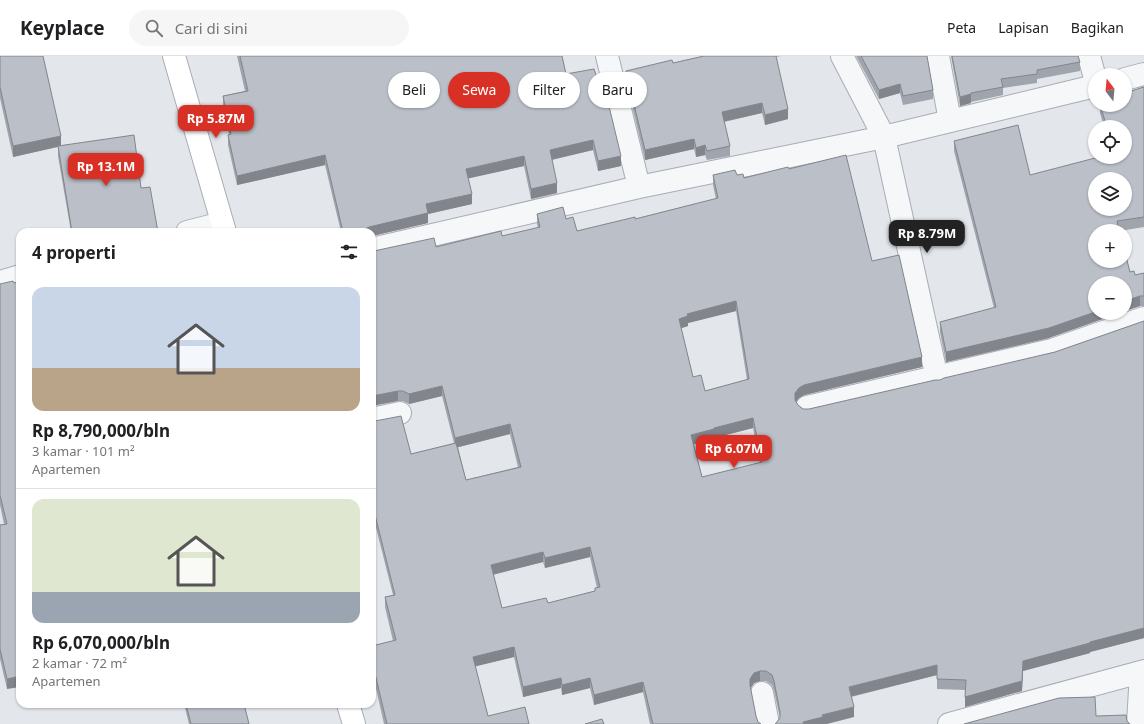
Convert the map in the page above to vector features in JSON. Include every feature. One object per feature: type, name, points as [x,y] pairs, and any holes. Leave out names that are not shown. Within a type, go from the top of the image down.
[{"type":"main road","points":[[174,56],[224,227]]},
{"type":"main road","points":[[349,708],[354,724]]},
{"type":"street","points":[[607,56],[639,187]]},
{"type":"street","points":[[842,56],[884,137],[937,378]]},
{"type":"street","points":[[938,56],[950,121]]},
{"type":"street","points":[[1089,56],[1092,68]]},
{"type":"street","points":[[1132,77],[1144,74]]},
{"type":"street","points":[[376,248],[639,187],[884,137],[1088,88]]},
{"type":"street","points":[[0,282],[16,277]]},
{"type":"street","points":[[807,407],[937,378],[1052,350],[1144,318]]},
{"type":"street","points":[[376,419],[400,412]]},
{"type":"street","points":[[949,724],[1143,672],[1138,724]]},
{"type":"street","points":[[762,693],[768,724]]},
{"type":"building","points":[[0,56],[43,56],[61,136],[13,146],[0,87]]},
{"type":"building","points":[[240,56],[562,56],[566,72],[518,72],[518,108],[580,108],[580,72],[577,72],[594,69],[595,72],[588,72],[588,108],[609,108],[621,156],[598,161],[593,140],[550,150],[557,183],[531,189],[524,156],[466,169],[472,194],[426,204],[428,213],[367,228],[342,228],[325,155],[237,176],[228,135],[231,134],[223,96],[248,91]]},
{"type":"building","points":[[704,56],[776,56],[788,109],[765,115],[762,103],[722,112],[730,146],[707,151],[705,145],[696,148],[694,139],[645,150],[635,108],[647,108],[647,72],[626,71],[672,60],[673,63]]},
{"type":"building","points":[[861,56],[927,56],[933,90],[903,96],[900,84],[879,90]]},
{"type":"building","points":[[952,56],[1078,56],[1080,62],[1037,70],[1037,74],[1001,79],[1003,87],[971,93],[960,97]]},
{"type":"building","points":[[1144,87],[1144,217],[1117,221],[1118,224],[1088,224],[1088,268],[1129,268],[1130,272],[1134,271],[1135,275],[1144,273],[1144,296],[1132,299],[1132,276],[1088,276],[1088,314],[1049,328],[946,352],[940,322],[996,307],[954,141],[1018,125],[1030,175],[1088,160],[1088,164],[1132,164],[1132,120],[1105,120],[1102,112],[1132,112],[1132,91]]},
{"type":"building","points":[[134,135],[141,188],[150,187],[157,228],[71,228],[58,146]]},
{"type":"building","points":[[846,155],[872,261],[899,255],[922,357],[804,385],[795,393],[795,400],[803,409],[809,409],[940,380],[1055,352],[1144,321],[1144,628],[1023,661],[1022,681],[965,697],[966,680],[937,679],[937,665],[849,687],[854,707],[822,715],[823,717],[803,722],[804,724],[775,724],[780,718],[780,712],[772,675],[766,671],[754,673],[750,679],[756,716],[758,722],[761,724],[653,724],[643,682],[594,695],[590,678],[562,685],[561,678],[523,687],[514,647],[473,657],[488,716],[525,707],[529,724],[387,724],[376,678],[376,645],[396,640],[385,597],[395,595],[376,519],[376,421],[401,416],[411,454],[456,443],[466,480],[521,467],[510,424],[455,438],[442,386],[409,394],[403,391],[398,391],[376,395],[376,251],[434,238],[436,247],[501,231],[502,236],[540,227],[537,214],[563,207],[566,219],[573,217],[577,231],[635,217],[635,219],[718,198],[713,175],[735,170],[737,175],[743,174],[744,178],[788,167],[789,169]],"holes":[[[736,301],[749,379],[705,391],[701,375],[693,377],[679,319],[688,316],[687,314]],[[753,418],[762,462],[702,477],[691,435]],[[590,547],[600,587],[595,588],[595,591],[548,603],[546,598],[502,608],[491,565],[543,552],[545,558]]]},
{"type":"building","points":[[13,281],[14,283],[16,282],[16,677],[7,679],[0,649],[0,525],[7,524],[0,495],[0,284]]},
{"type":"building","points":[[1095,697],[1096,716],[1126,715],[1127,721],[1130,724],[964,724],[1059,698]]},
{"type":"building","points":[[187,708],[245,708],[249,724],[191,724]]},
{"type":"building","points":[[602,719],[604,724],[585,724]]}]
